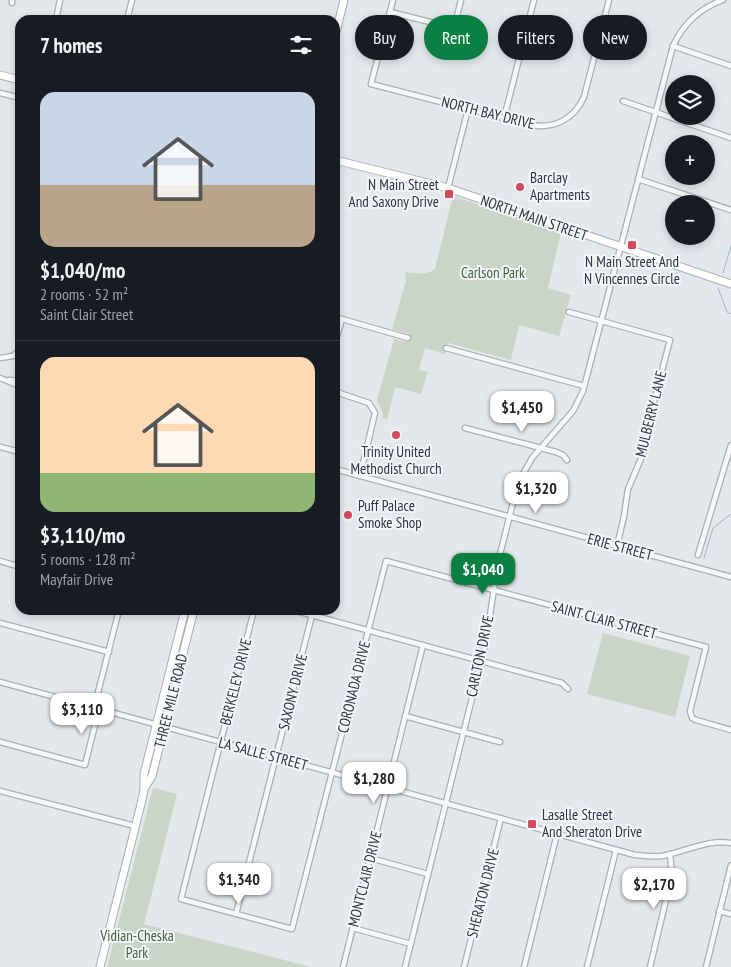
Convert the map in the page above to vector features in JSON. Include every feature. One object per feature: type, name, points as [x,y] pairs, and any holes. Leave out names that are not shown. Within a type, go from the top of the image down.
[{"type":"street","points":[[57,15],[60,0]]},
{"type":"street","points":[[128,15],[132,0]]},
{"type":"street","points":[[340,16],[344,0]]},
{"type":"street","points":[[393,0],[390,12],[454,28],[462,0]]},
{"type":"street","points":[[504,118],[534,0]]},
{"type":"street","name":"NORTH BAY DRIVE","points":[[390,12],[371,84],[543,126],[558,124],[574,113],[584,97],[609,0]]},
{"type":"street","points":[[723,0],[708,7],[694,18],[680,34],[673,46],[731,66]]},
{"type":"street","name":"CARLTON DRIVE","points":[[405,967],[481,661],[498,562],[521,476],[528,463],[540,448],[573,411],[584,386],[673,46]]},
{"type":"street","points":[[0,75],[15,79]]},
{"type":"street","points":[[0,93],[15,97]]},
{"type":"street","points":[[623,102],[731,138]]},
{"type":"street","points":[[448,188],[468,109]]},
{"type":"street","name":"NORTH MAIN STREET","points":[[340,161],[448,188],[731,284]]},
{"type":"street","points":[[638,180],[731,210]]},
{"type":"street","points":[[569,312],[601,322]]},
{"type":"street","points":[[340,326],[342,319],[408,338]]},
{"type":"street","name":"MULBERRY LANE","points":[[601,322],[670,340],[652,409],[646,447],[628,489],[617,546]]},
{"type":"street","points":[[446,348],[584,386]]},
{"type":"street","points":[[0,358],[15,354]]},
{"type":"street","points":[[0,378],[15,380]]},
{"type":"street","points":[[0,378],[15,384]]},
{"type":"street","points":[[340,393],[369,403],[375,413],[360,476]]},
{"type":"street","points":[[465,428],[563,455],[568,460]]},
{"type":"street","points":[[698,555],[731,445]]},
{"type":"street","points":[[0,447],[15,451]]},
{"type":"street","name":"ERIE STREET","points":[[340,470],[731,577]]},
{"type":"street","name":"SAINT CLAIR STREET","points":[[386,560],[706,648],[690,711],[692,718],[731,730]]},
{"type":"street","name":"CORONADA DRIVE","points":[[236,914],[292,929],[386,560]]},
{"type":"street","points":[[0,561],[15,564]]},
{"type":"street","points":[[0,742],[85,765],[118,615]]},
{"type":"street","name":"THREE MILE ROAD","points":[[100,967],[144,790],[144,774],[184,615]]},
{"type":"street","name":"THREE MILE ROAD","points":[[144,790],[152,776],[193,615]]},
{"type":"street","name":"BERKELEY DRIVE","points":[[236,914],[181,899],[253,615]]},
{"type":"street","points":[[312,615],[562,683],[568,689]]},
{"type":"street","name":"SAXONY DRIVE","points":[[236,914],[312,615]]},
{"type":"street","points":[[0,623],[109,652]]},
{"type":"street","name":"MONTCLAIR DRIVE","points":[[343,967],[423,645]]},
{"type":"street","name":"LA SALLE STREET","points":[[0,682],[616,850],[644,856],[657,856],[713,843],[731,843]]},
{"type":"street","points":[[405,716],[500,742]]},
{"type":"street","points":[[0,791],[135,826]]},
{"type":"street","name":"SHERATON DRIVE","points":[[464,967],[501,818]]},
{"type":"street","points":[[524,967],[557,834]]},
{"type":"street","points":[[587,967],[616,850]]},
{"type":"street","points":[[650,967],[670,883],[670,854]]},
{"type":"street","points":[[370,858],[428,874]]},
{"type":"street","points":[[706,967],[731,865]]},
{"type":"street","points":[[720,911],[731,914]]},
{"type":"street","points":[[353,928],[410,944]]},
{"type":"green space","name":"Carlson Park","points":[[453,196],[561,232],[548,288],[571,295],[559,336],[519,325],[511,360],[448,343],[445,354],[425,348],[419,370],[428,372],[421,394],[395,387],[387,420],[382,418],[383,414],[377,400],[394,339],[406,342],[409,334],[392,329],[406,281],[405,272],[424,273],[435,269]]},
{"type":"green space","points":[[603,633],[690,656],[675,717],[587,694]]},
{"type":"green space","name":"Vidian-Cheska Park","points":[[153,788],[177,794],[144,924],[311,967],[107,967]]},
{"type":"waterway","points":[[723,273],[731,246]]},
{"type":"waterway","points":[[718,288],[727,312],[731,314]]},
{"type":"waterway","points":[[704,558],[713,528],[731,514]]},
{"type":"place","name":"Barclay Apartments","points":[[520,187]]},
{"type":"place","name":"N Main Street And Saxony Drive","points":[[449,194]]},
{"type":"place","name":"N Main Street And N Vincennes Circle","points":[[632,245]]},
{"type":"place","name":"Trinity United Methodist Church","points":[[396,435]]},
{"type":"place","name":"Puff Palace Smoke Shop","points":[[348,515]]},
{"type":"place","name":"Lasalle Street And Sheraton Drive","points":[[532,824]]}]
